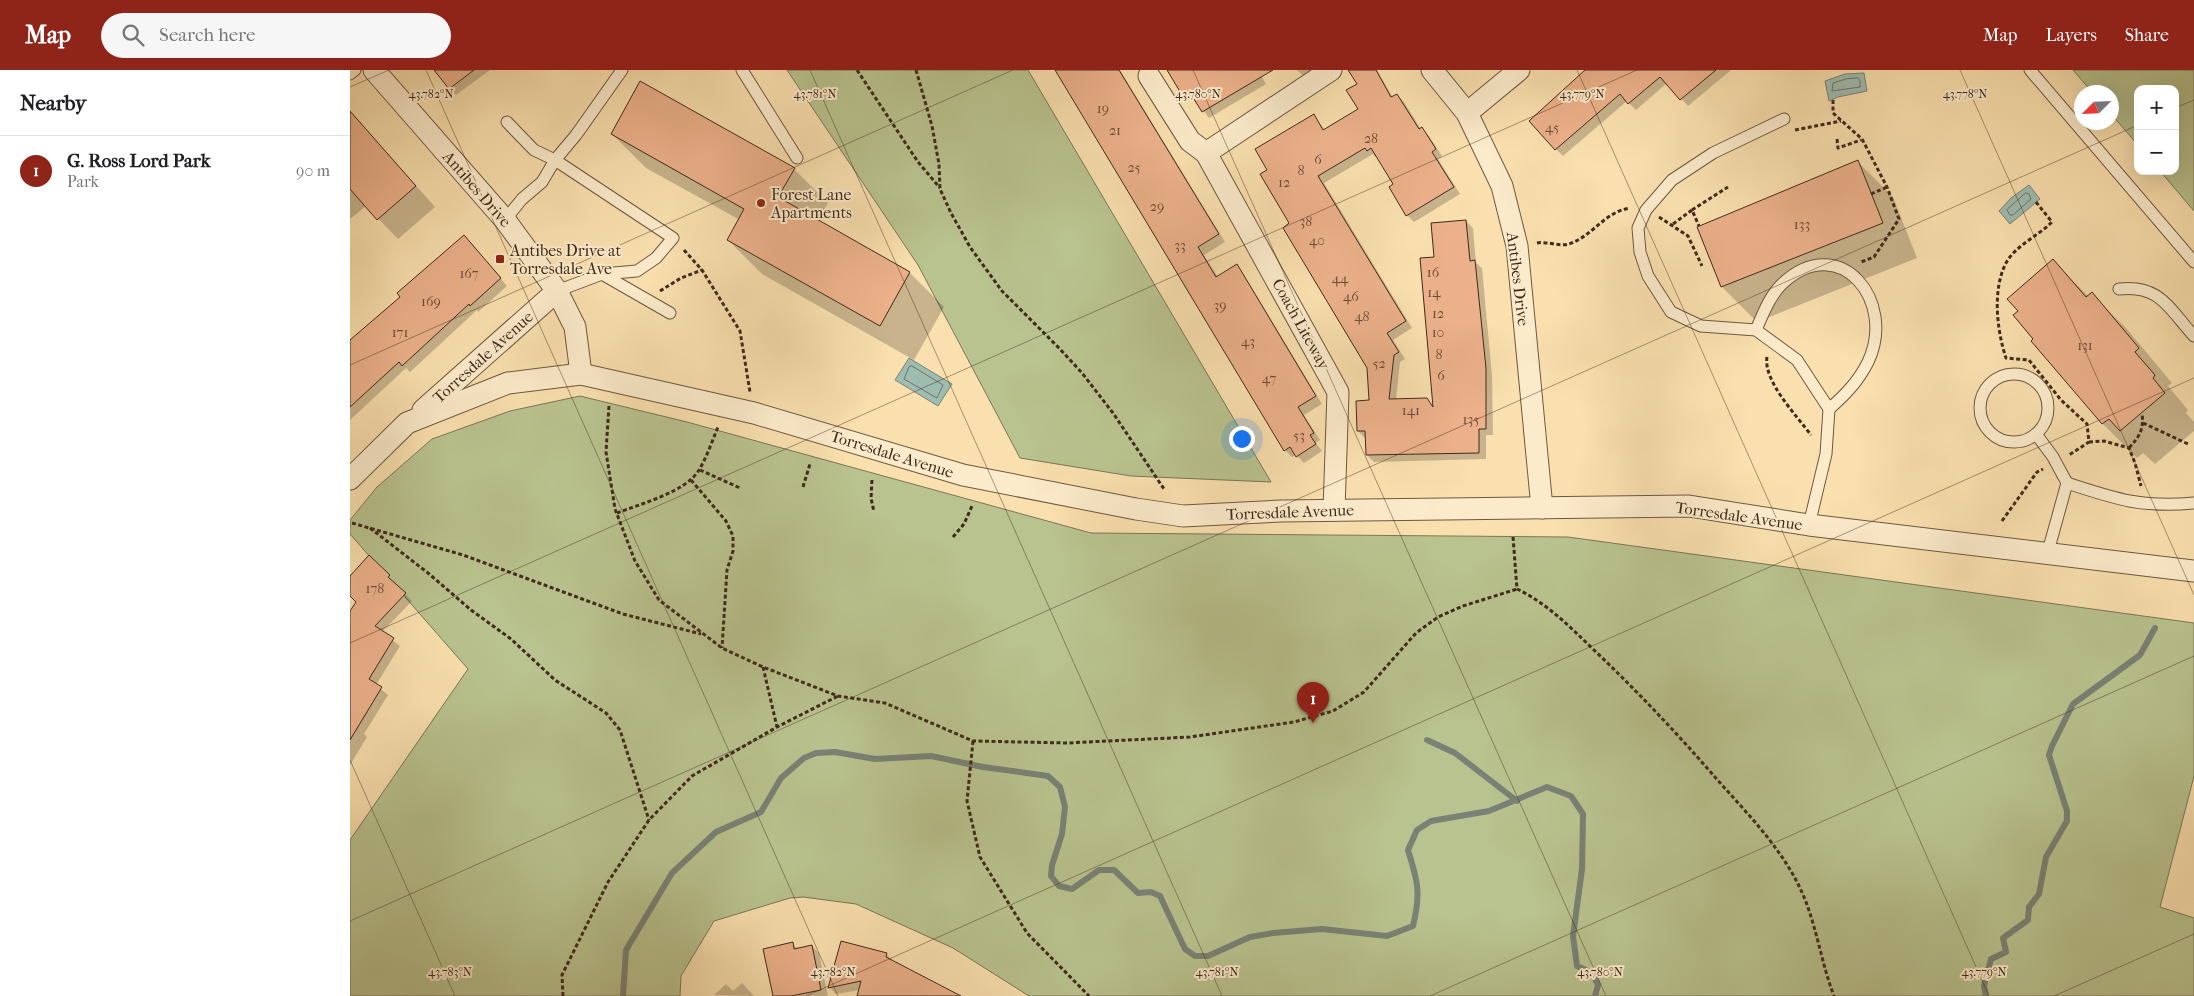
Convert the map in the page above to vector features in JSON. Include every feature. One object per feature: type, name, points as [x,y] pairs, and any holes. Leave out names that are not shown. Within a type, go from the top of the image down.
[{"type":"street","name":"Antibes Drive","points":[[374,70],[505,220],[558,291],[575,327],[581,374]]},
{"type":"street","points":[[1206,153],[1331,70]]},
{"type":"street","name":"Antibes Drive","points":[[1432,70],[1467,113],[1502,186],[1517,246],[1542,508]]},
{"type":"street","points":[[1467,113],[1519,70]]},
{"type":"street","name":"Coach Liteway","points":[[1149,76],[1190,141],[1206,153],[1338,392],[1334,510]]},
{"type":"street","name":"Torresdale Avenue","points":[[350,478],[406,423],[448,390],[558,291]]},
{"type":"street","name":"Torresdale Avenue","points":[[406,423],[508,383],[581,374],[754,413],[963,475],[1136,509],[1183,516],[1334,510],[1689,506],[1809,525],[2047,555],[2194,571]]},
{"type":"lane","points":[[350,74],[355,70]]},
{"type":"lane","points":[[505,220],[522,199],[542,182],[555,160],[576,135],[622,70]]},
{"type":"lane","points":[[742,70],[797,158]]},
{"type":"lane","points":[[2030,70],[2194,262]]},
{"type":"lane","points":[[1779,121],[1713,153],[1672,180],[1646,210],[1638,228],[1640,252],[1648,276],[1671,312],[1700,326],[1756,330],[1797,360],[1829,409],[1826,454],[1809,525]]},
{"type":"lane","points":[[507,122],[534,150],[555,160],[673,238],[656,258],[637,271],[602,274],[558,291]]},
{"type":"lane","points":[[1756,330],[1769,302],[1783,284],[1802,272],[1820,265],[1844,270],[1857,278],[1868,291],[1876,316],[1875,339],[1868,361],[1851,390],[1829,409]]},
{"type":"lane","points":[[602,274],[670,313]]},
{"type":"lane","points":[[2119,289],[2136,287],[2155,293],[2194,336]]},
{"type":"lane","points":[[2019,374],[2039,384],[2045,394],[2048,416],[2036,434],[2026,440],[2012,442],[1994,435],[1986,427],[1980,406],[1983,395],[1989,385],[1997,378],[2019,374]]},
{"type":"lane","points":[[2036,434],[2056,462],[2067,483],[2047,555]]},
{"type":"lane","points":[[2067,483],[2126,502],[2161,506],[2194,503]]},
{"type":"path","points":[[857,70],[918,162],[940,189],[970,247],[1002,291],[1060,349],[1082,374],[1113,413],[1164,489]]},
{"type":"path","points":[[916,70],[932,126],[939,164],[940,189]]},
{"type":"path","points":[[1833,100],[1833,113],[1862,140],[1887,187],[1899,219],[1874,257],[1862,262],[1854,259]]},
{"type":"path","points":[[1779,121],[1785,132],[1841,121]]},
{"type":"path","points":[[1836,139],[1838,148],[1862,140]]},
{"type":"path","points":[[1673,224],[1728,187]]},
{"type":"path","points":[[1871,194],[1887,187]]},
{"type":"path","points":[[2036,202],[2052,222],[2006,263],[1998,305],[1999,337],[2006,358],[2029,360],[2061,400],[2086,424],[2089,442]]},
{"type":"path","points":[[1517,246],[1543,242],[1567,245],[1586,236],[1608,216],[1628,208],[1646,210],[1673,224],[1688,236],[1702,266]]},
{"type":"path","points":[[1692,210],[1699,226]]},
{"type":"path","points":[[673,238],[702,270],[740,331],[754,413]]},
{"type":"path","points":[[644,299],[681,278],[702,270]]},
{"type":"path","points":[[1769,340],[1766,365],[1776,389],[1826,454]]},
{"type":"path","points":[[609,406],[606,452],[616,513],[635,561],[659,600],[702,635],[722,648],[763,668],[838,696],[885,702],[973,741],[1067,743],[1190,737],[1294,722],[1333,711],[1364,692],[1416,633],[1438,617],[1463,606],[1517,589],[1534,597],[1553,611],[1622,676],[1711,772],[1783,860],[1798,884],[1808,909],[1834,996]]},
{"type":"path","points":[[616,513],[658,498],[691,480],[700,470],[727,407]]},
{"type":"path","points":[[2129,448],[2139,437],[2143,423],[2142,413]]},
{"type":"path","points":[[2143,423],[2188,444]]},
{"type":"path","points":[[2002,521],[2037,472],[2089,442],[2104,441],[2129,448],[2136,463],[2143,504]]},
{"type":"path","points":[[803,487],[810,464]]},
{"type":"path","points":[[700,470],[740,488]]},
{"type":"path","points":[[691,480],[726,521],[733,536],[733,552],[728,570],[722,648]]},
{"type":"path","points":[[872,480],[871,498],[874,512]]},
{"type":"path","points":[[953,537],[964,524],[972,506]]},
{"type":"path","points":[[352,523],[464,555],[623,614],[702,635]]},
{"type":"path","points":[[370,528],[428,573],[471,610],[511,638],[555,680],[606,713],[620,730],[649,820]]},
{"type":"path","points":[[1513,537],[1517,589]]},
{"type":"path","points":[[763,668],[777,727]]},
{"type":"path","points":[[563,996],[562,975],[608,882],[649,820],[692,776],[777,727],[838,696]]},
{"type":"path","points":[[973,741],[967,801],[980,857],[1027,933],[1089,996]]},
{"type":"green space","points":[[787,70],[1028,70],[1271,482],[1131,476],[1020,458],[918,265]]},
{"type":"green space","points":[[2073,70],[2194,70],[2194,211],[2163,175],[2179,175],[2179,85],[2134,85],[2134,140],[2119,123],[2119,85],[2086,85]]},
{"type":"green space","points":[[580,396],[687,422],[1091,533],[1568,537],[2194,623],[2194,776],[2160,907],[2194,918],[2194,996],[1029,996],[953,948],[856,904],[803,897],[790,898],[714,921],[681,976],[680,996],[350,996],[350,840],[468,669],[350,534],[350,520],[377,487],[432,439],[510,411]]},
{"type":"water","points":[[1864,73],[1867,91],[1838,97],[1829,101],[1825,81],[1845,74]]},
{"type":"water","points":[[2029,185],[2040,199],[2010,224],[1999,211],[2011,198]]},
{"type":"water","points":[[909,358],[952,384],[938,406],[895,380]]},
{"type":"building","points":[[434,70],[474,70],[449,89]]},
{"type":"building","points":[[1055,70],[1119,70],[1219,234],[1198,247],[1216,277],[1237,264],[1316,396],[1298,407],[1314,433],[1310,435],[1316,444],[1296,457],[1290,447],[1284,451]]},
{"type":"building","points":[[1167,70],[1273,70],[1202,112],[1189,91],[1182,95]]},
{"type":"building","points":[[1348,70],[1376,70],[1391,97],[1397,94],[1419,129],[1422,127],[1436,149],[1432,152],[1454,187],[1406,216],[1389,187],[1393,184],[1371,148],[1367,151],[1365,148],[1318,176],[1406,321],[1387,333],[1399,352],[1394,355],[1389,399],[1427,398],[1433,407],[1420,258],[1434,257],[1431,223],[1466,220],[1470,261],[1475,260],[1486,368],[1486,429],[1479,429],[1479,453],[1366,455],[1365,431],[1357,431],[1356,401],[1369,400],[1367,368],[1283,228],[1289,223],[1260,174],[1267,170],[1255,149],[1314,114],[1323,130],[1358,109],[1346,90],[1357,84]]},
{"type":"building","points":[[1585,70],[1716,70],[1680,100],[1660,77],[1628,104],[1620,94],[1555,150],[1529,121]]},
{"type":"building","name":"Forest Lane Apartments","points":[[640,81],[795,168],[778,197],[910,272],[880,326],[727,240],[744,209],[611,134]]},
{"type":"building","points":[[350,111],[416,186],[377,220],[350,189]]},
{"type":"building","points":[[1858,160],[1883,223],[1721,287],[1697,227]]},
{"type":"building","points":[[464,235],[501,278],[470,306],[469,304],[402,366],[399,362],[350,407],[350,340],[400,297],[397,293]]},
{"type":"building","points":[[2053,259],[2086,297],[2092,292],[2139,348],[2135,352],[2155,375],[2153,378],[2165,393],[2120,431],[2109,419],[2102,424],[2031,341],[2033,339],[2013,315],[2018,311],[2007,299]]},
{"type":"building","points":[[369,555],[390,575],[388,577],[406,593],[375,626],[394,638],[369,679],[382,687],[350,740],[350,611],[356,602],[350,596],[350,576]]},
{"type":"building","points":[[841,941],[887,953],[886,957],[961,996],[857,996],[861,981],[828,988]]},
{"type":"building","points":[[793,942],[794,949],[812,945],[821,990],[791,996],[773,996],[763,949]]},
{"type":"waterway","points":[[1986,996],[1984,986],[1991,959],[2006,952],[2003,938],[2028,920],[2029,907],[2039,894],[2046,857],[2067,821],[2067,811],[2049,755],[2052,746],[2073,704],[2140,655],[2155,628]]},
{"type":"waterway","points":[[1427,740],[1455,753],[1517,801]]},
{"type":"waterway","points":[[623,996],[626,950],[672,873],[716,832],[761,812],[781,778],[804,758],[816,753],[835,752],[875,759],[931,756],[983,767],[1048,776],[1060,787],[1065,807],[1062,834],[1052,865],[1051,876],[1059,886],[1072,889],[1099,870],[1114,870],[1138,893],[1151,892],[1160,896],[1185,949],[1195,956],[1208,956],[1250,937],[1273,933],[1322,929],[1387,936],[1413,926],[1418,896],[1408,850],[1417,830],[1431,821],[1489,811],[1547,787],[1571,796],[1583,814],[1582,869],[1573,936],[1577,966],[1592,973],[1598,985],[1595,996]]},
{"type":"place","name":"Forest Lane Apartments","points":[[761,203]]},
{"type":"place","name":"Antibes Drive at Torresdale Ave","points":[[500,259]]},
{"type":"place","name":"G. Ross Lord Park","points":[[1313,723]]}]
